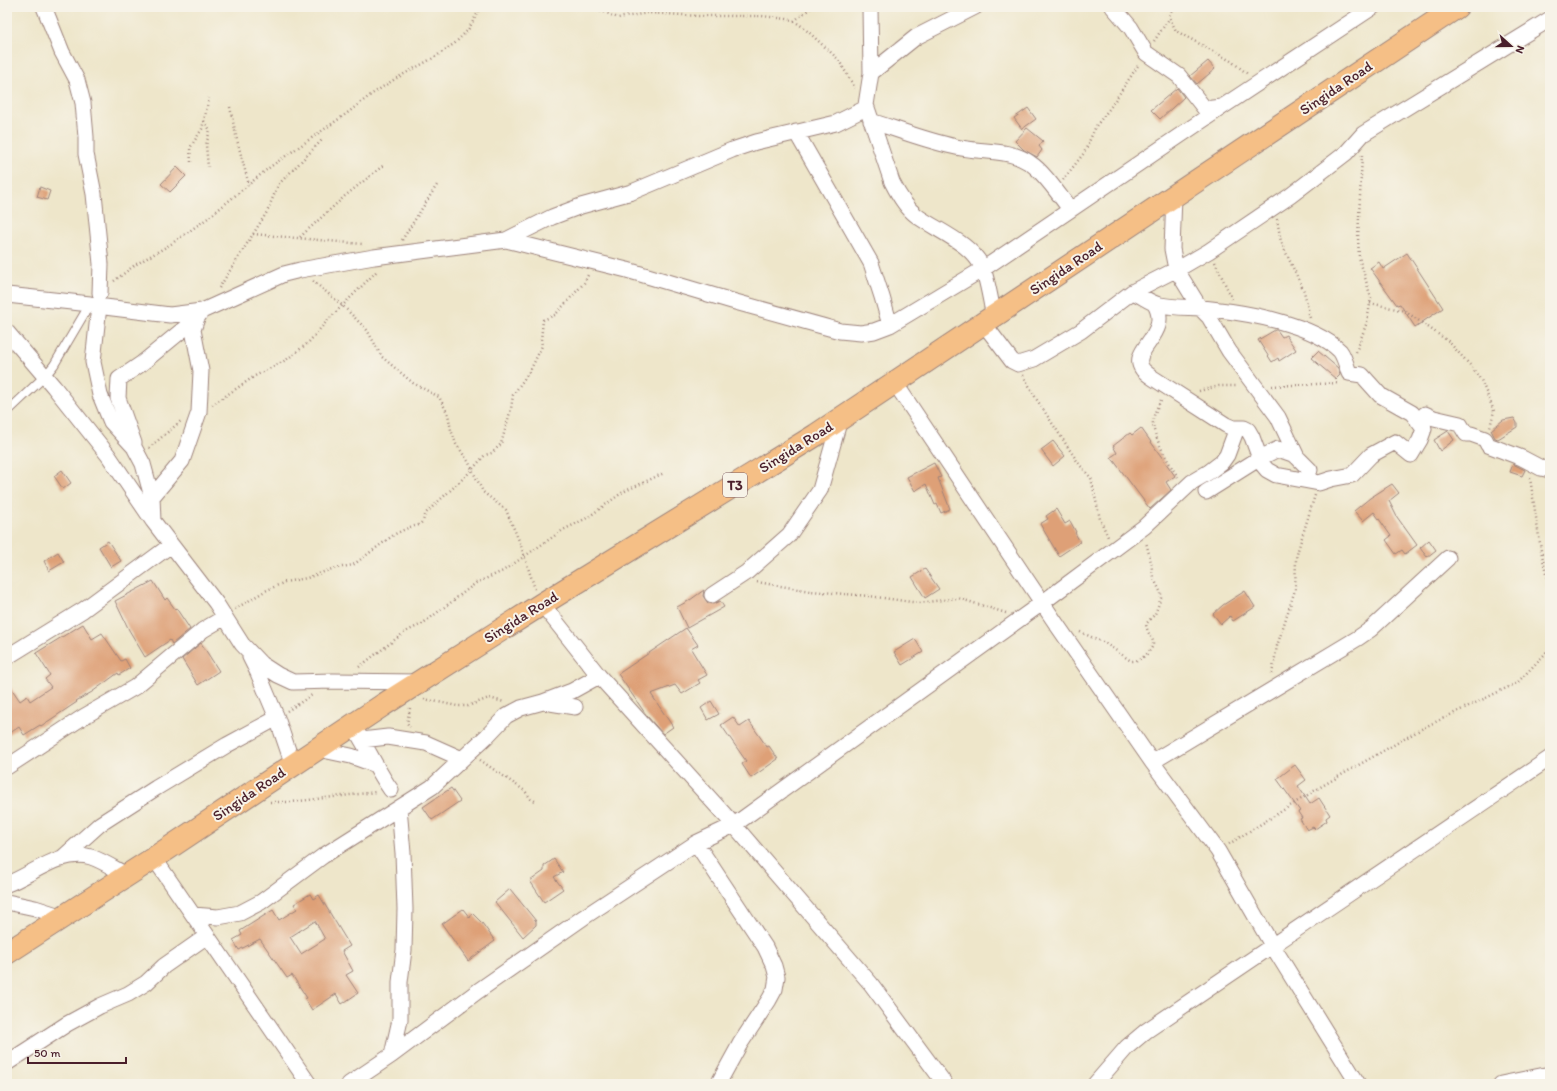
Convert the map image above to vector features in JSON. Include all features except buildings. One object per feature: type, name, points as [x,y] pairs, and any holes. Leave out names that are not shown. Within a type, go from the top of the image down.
[{"type":"highway","name":"Singida Road","points":[[7,953],[154,858],[318,748],[357,733],[411,687],[840,419],[1457,7]]},
{"type":"street","points":[[44,7],[62,52],[77,80],[83,103],[86,154],[94,194],[101,264],[96,301],[93,362],[100,395],[111,422],[134,447],[143,464],[152,497],[153,521]]},
{"type":"street","points":[[870,7],[871,73],[868,109],[892,182],[902,200],[916,216],[951,237],[973,253],[983,269],[989,320],[1008,356],[1018,364],[1034,359],[1081,331],[1132,292],[1209,251],[1274,208],[1346,153],[1363,134],[1550,19]]},
{"type":"street","points":[[871,73],[916,37],[975,7]]},
{"type":"street","points":[[1113,7],[1131,28],[1146,53],[1179,76],[1205,109],[1222,107]]},
{"type":"street","points":[[506,240],[627,270],[840,331],[861,333],[874,331],[890,325],[983,269],[1259,82],[1373,7]]},
{"type":"street","points":[[139,457],[118,398],[119,379],[141,364],[200,315],[284,274],[300,270],[394,255],[506,240],[552,217],[581,206],[632,192],[732,150],[796,132],[836,123],[868,109],[957,148],[1003,153],[1030,162],[1039,170],[1070,209]]},
{"type":"street","points":[[796,132],[871,263],[890,325]]},
{"type":"street","points":[[1174,196],[1172,249],[1176,269],[1200,308],[1209,317],[1229,350],[1278,417],[1298,457],[1310,470]]},
{"type":"street","points":[[1132,292],[1160,305],[1238,313],[1285,323],[1313,334],[1341,352],[1349,373],[1362,375],[1380,395],[1412,413],[1424,429]]},
{"type":"street","points":[[7,295],[96,301],[170,315],[200,315]]},
{"type":"street","points":[[1154,303],[1159,312],[1160,321],[1153,336],[1141,354],[1140,364],[1143,370],[1226,425],[1248,430],[1262,464],[1267,470],[1276,475],[1319,483],[1331,479],[1352,476],[1371,455],[1395,442],[1411,455],[1420,440],[1424,429],[1422,420],[1425,414],[1434,418],[1460,424],[1466,434],[1471,434],[1485,439],[1488,445],[1541,468],[1550,470]]},
{"type":"street","points":[[152,497],[182,461],[199,412],[201,371],[193,330],[200,315]]},
{"type":"street","points":[[7,332],[45,376],[108,455],[153,521],[216,603],[242,644],[258,673],[277,718],[293,765]]},
{"type":"street","points":[[895,383],[1042,604],[1152,762],[1218,851],[1272,945],[1358,1084]]},
{"type":"street","points":[[712,595],[747,572],[789,535],[820,490],[840,419]]},
{"type":"street","points":[[349,1084],[392,1055],[478,990],[584,917],[696,843],[734,825],[1042,604],[1144,527],[1192,482],[1222,462],[1227,455],[1237,428]]},
{"type":"street","points":[[1206,492],[1260,458],[1278,449],[1298,457]]},
{"type":"street","points":[[7,657],[83,610],[171,545]]},
{"type":"street","points":[[1152,762],[1340,650],[1371,629],[1448,558]]},
{"type":"street","points":[[542,604],[599,676],[734,825],[871,984],[945,1084]]},
{"type":"street","points":[[7,767],[134,687],[203,630],[225,617]]},
{"type":"street","points":[[242,644],[261,664],[278,675],[293,682],[333,681],[411,687]]},
{"type":"street","points":[[193,915],[218,917],[240,913],[261,902],[323,856],[432,787],[506,716],[521,708],[543,702],[572,691],[599,676]]},
{"type":"street","points":[[543,702],[575,707]]},
{"type":"street","points":[[61,859],[100,824],[188,769],[277,718]]},
{"type":"street","points":[[357,733],[426,743],[466,756]]},
{"type":"street","points":[[357,733],[391,790]]},
{"type":"street","points":[[318,748],[351,756],[376,766]]},
{"type":"street","points":[[1095,1084],[1127,1047],[1146,1031],[1550,758]]},
{"type":"street","points":[[392,1055],[400,1020],[400,982],[404,944],[405,909],[399,808]]},
{"type":"street","points":[[696,843],[765,947],[774,966],[777,977],[775,989],[770,1000],[740,1044],[718,1084]]},
{"type":"street","points":[[7,884],[19,880],[55,860],[74,856],[89,856],[104,862],[126,876]]},
{"type":"street","points":[[154,858],[309,1084]]},
{"type":"street","points":[[7,902],[35,908],[63,917]]},
{"type":"street","points":[[7,1063],[68,1024],[100,1006],[128,994],[146,983],[164,966],[207,936]]},
{"type":"street","points":[[1501,1084],[1550,1074]]},
{"type":"lane","points":[[7,412],[45,376],[54,365],[96,301]]},
{"type":"path","points":[[96,301],[135,265],[171,244],[208,218],[270,167],[372,94],[395,79],[435,57],[455,43],[468,30],[480,7]]},
{"type":"path","points":[[593,7],[618,18],[648,13],[699,16],[762,16],[777,17],[794,21],[838,58],[868,109]]},
{"type":"path","points":[[794,21],[812,7]]},
{"type":"path","points":[[1055,191],[1081,158],[1096,126],[1110,108],[1169,19],[1173,7]]},
{"type":"path","points":[[1169,19],[1176,31],[1231,61],[1259,82]]},
{"type":"path","points":[[191,162],[190,148],[202,129],[209,98]]},
{"type":"path","points":[[230,107],[248,185]]},
{"type":"path","points":[[204,121],[210,130],[206,144],[208,167]]},
{"type":"path","points":[[1349,373],[1367,322],[1370,303],[1368,285],[1360,257],[1358,238],[1363,134]]},
{"type":"path","points":[[200,315],[225,279],[267,212],[278,185],[322,140]]},
{"type":"path","points":[[300,237],[345,196],[384,165]]},
{"type":"path","points":[[139,457],[157,439],[188,415],[199,412],[255,376],[286,360],[308,343],[327,321],[394,255],[437,185]]},
{"type":"path","points":[[1274,208],[1279,226],[1281,242],[1304,291],[1313,334]]},
{"type":"path","points":[[253,234],[300,237],[366,245]]},
{"type":"path","points":[[1209,251],[1238,313]]},
{"type":"path","points":[[225,617],[237,607],[265,591],[285,582],[307,578],[332,569],[353,565],[396,534],[410,527],[419,525],[423,521],[426,513],[471,471],[485,455],[492,453],[501,444],[511,409],[513,395],[532,369],[542,346],[541,340],[543,320],[556,315],[584,283],[595,262]]},
{"type":"path","points":[[300,270],[343,306],[367,330],[382,357],[413,383],[439,397],[448,414],[451,430],[456,444],[468,461],[471,471],[483,492],[506,510],[524,556],[533,586],[542,604]]},
{"type":"path","points":[[1370,303],[1399,308],[1414,316],[1448,341],[1470,365],[1481,380],[1494,411],[1488,445]]},
{"type":"path","points":[[1018,364],[1037,400],[1079,464],[1091,478],[1100,519],[1114,550]]},
{"type":"path","points":[[1164,385],[1162,395],[1154,415],[1154,427],[1161,448],[1185,489]]},
{"type":"path","points":[[1528,462],[1541,550],[1546,574],[1550,581]]},
{"type":"path","points":[[357,668],[405,632],[422,624],[450,604],[476,583],[503,570],[563,530],[587,518],[623,492],[664,473]]},
{"type":"path","points":[[1269,692],[1277,646],[1295,590],[1296,559],[1298,550],[1319,483]]},
{"type":"path","points":[[1055,622],[1105,643],[1131,661],[1142,658],[1153,648],[1146,624],[1155,614],[1161,598],[1161,593],[1153,577],[1144,527]]},
{"type":"path","points":[[737,578],[810,591],[869,596],[919,603],[958,598],[1022,618]]},
{"type":"path","points":[[1218,851],[1322,786],[1425,727],[1517,683],[1545,654],[1550,646]]},
{"type":"path","points":[[277,718],[333,681]]},
{"type":"path","points":[[411,687],[422,699],[457,706],[468,706],[489,698],[521,708]]},
{"type":"path","points":[[411,687],[411,708],[407,723],[421,742]]},
{"type":"path","points":[[466,756],[525,791],[531,800],[537,802]]},
{"type":"path","points":[[268,802],[291,802],[391,790]]}]
